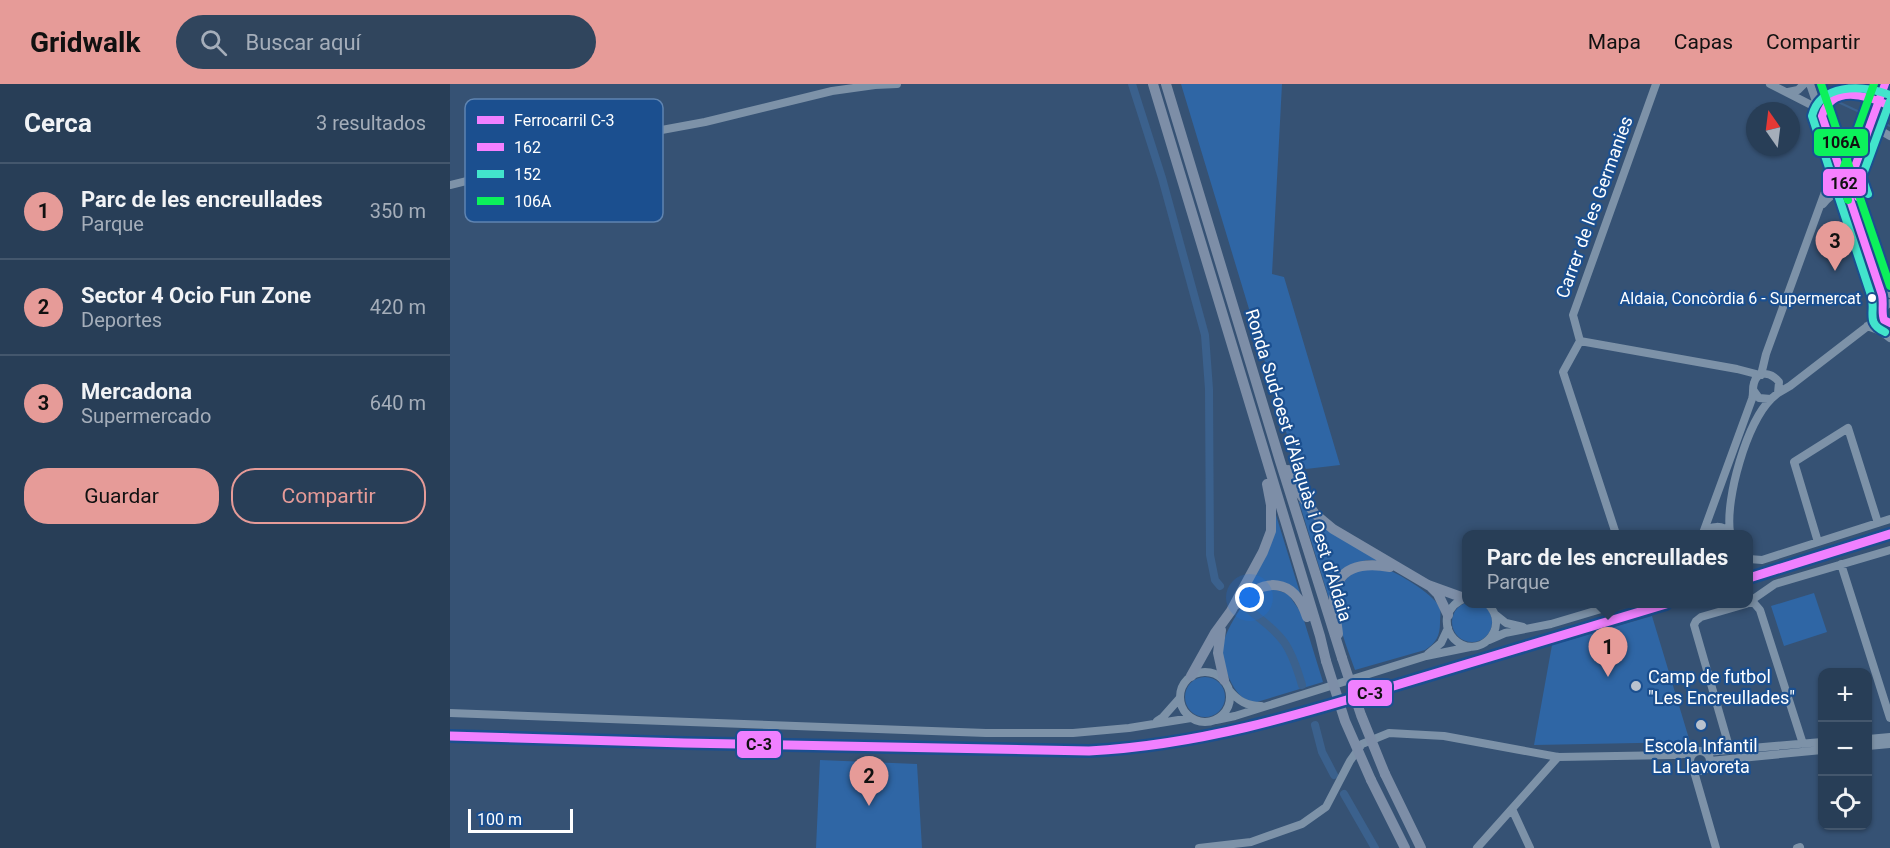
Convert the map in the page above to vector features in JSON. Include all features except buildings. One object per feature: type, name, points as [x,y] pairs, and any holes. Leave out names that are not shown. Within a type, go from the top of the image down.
[{"type":"main road","name":"Ronda Sud-oest d'Alaquàs i Oest d'Aldaia","points":[[1153,84],[1345,721],[1405,848]]},
{"type":"main road","name":"Ronda Sud-oest d'Alaquàs i Oest d'Aldaia","points":[[1166,84],[1280,461],[1361,715],[1385,774],[1421,848]]},
{"type":"main road","points":[[1280,461],[1289,471],[1299,492],[1315,514],[1333,529],[1428,585],[1462,597]]},
{"type":"main road","points":[[1191,676],[1215,633],[1231,611],[1263,552],[1270,531],[1268,466]]},
{"type":"main road","points":[[1342,658],[1334,599],[1340,581],[1349,571],[1366,564],[1400,569]]},
{"type":"main road","points":[[1231,611],[1256,588],[1270,585],[1284,588],[1296,596],[1303,605],[1318,648],[1326,661]]},
{"type":"main road","points":[[1428,585],[1438,594],[1448,615]]},
{"type":"main road","points":[[1224,622],[1218,653],[1227,685]]},
{"type":"street","points":[[663,130],[705,122],[832,91],[897,84]]},
{"type":"street","name":"Carrer de les Germanies","points":[[1580,341],[1573,315],[1656,84]]},
{"type":"street","points":[[1770,84],[1788,92],[1820,112]]},
{"type":"street","points":[[1788,92],[1798,90],[1804,84]]},
{"type":"street","points":[[1810,84],[1885,307],[1888,323],[1867,326]]},
{"type":"street","points":[[1841,84],[1890,106]]},
{"type":"street","points":[[1821,207],[1828,198],[1846,188],[1852,179],[1886,84]]},
{"type":"street","points":[[1820,112],[1835,93],[1857,91],[1867,99],[1870,126]]},
{"type":"street","points":[[1825,126],[1830,133],[1845,139],[1856,138],[1870,126]]},
{"type":"street","points":[[1870,126],[1890,136]]},
{"type":"street","points":[[1731,530],[1729,507],[1748,436],[1757,417],[1779,386],[1767,376],[1766,355],[1821,207],[1833,170],[1834,153]]},
{"type":"street","points":[[1852,179],[1890,294]]},
{"type":"street","points":[[450,185],[465,181]]},
{"type":"street","points":[[1821,207],[1837,198],[1851,201]]},
{"type":"street","points":[[1739,369],[1759,398],[1774,396],[1867,326],[1885,307]]},
{"type":"street","points":[[1867,326],[1881,331],[1890,338]]},
{"type":"street","points":[[1615,530],[1563,372],[1580,341],[1767,376],[1798,379]]},
{"type":"street","points":[[1739,369],[1758,363],[1766,355]]},
{"type":"street","points":[[1704,530],[1754,388],[1767,376]]},
{"type":"street","points":[[1818,542],[1794,462],[1848,428],[1878,522]]},
{"type":"street","points":[[1753,559],[1759,561],[1890,519]]},
{"type":"street","points":[[1706,530],[1716,526],[1727,530]]},
{"type":"street","points":[[1753,599],[1775,584],[1890,550]]},
{"type":"street","points":[[1841,564],[1890,718]]},
{"type":"street","points":[[1426,656],[1441,644],[1448,628],[1448,615],[1451,608],[1462,600]]},
{"type":"street","points":[[1753,604],[1758,606],[1760,610],[1803,744]]},
{"type":"street","points":[[1491,608],[1496,615],[1506,622],[1527,627]]},
{"type":"street","points":[[1179,699],[1181,706],[1191,718],[1203,723],[1268,706],[1426,656],[1477,646],[1506,633],[1549,624],[1602,608]]},
{"type":"street","points":[[1730,750],[1694,625],[1701,617],[1731,608]]},
{"type":"street","points":[[1489,640],[1496,628],[1496,615]]},
{"type":"street","points":[[1448,628],[1456,641],[1470,646]]},
{"type":"street","points":[[1148,724],[1164,717],[1179,699],[1182,686],[1191,676],[1205,672],[1212,673],[1227,685],[1239,700],[1248,705],[1268,706]]},
{"type":"street","points":[[1216,720],[1228,708],[1227,685]]},
{"type":"street","points":[[450,713],[986,733],[1073,733],[1191,718]]},
{"type":"street","points":[[1199,848],[1252,845],[1302,824],[1326,807],[1350,761],[1362,744],[1389,733],[1444,736],[1558,757],[1674,755],[1700,750],[1706,752],[1818,742]]},
{"type":"street","points":[[1872,740],[1890,744]]},
{"type":"street","points":[[1872,746],[1890,744]]},
{"type":"street","points":[[1674,755],[1699,771],[1709,764],[1818,750]]},
{"type":"street","points":[[1698,786],[1709,764],[1706,752]]},
{"type":"street","points":[[1693,753],[1690,759],[1691,766],[1716,848]]},
{"type":"street","points":[[1477,848],[1558,757]]},
{"type":"street","points":[[1512,809],[1530,848]]},
{"type":"shaded area","points":[[1181,84],[1282,84],[1272,274],[1284,277],[1340,465],[1306,469],[1288,438]]},
{"type":"shaded area","points":[[1301,501],[1379,561],[1367,560],[1355,563],[1330,602],[1299,502]]},
{"type":"shaded area","points":[[1276,515],[1300,593],[1294,590],[1247,590]]},
{"type":"shaded area","points":[[1359,569],[1388,570],[1433,598],[1438,604],[1440,614],[1439,632],[1432,645],[1425,650],[1355,670],[1341,628],[1338,606],[1343,583]]},
{"type":"shaded area","points":[[1274,589],[1288,594],[1302,614],[1323,682],[1257,702],[1242,697],[1232,684],[1224,665],[1224,641],[1231,624],[1247,599]]},
{"type":"shaded area","points":[[1814,593],[1827,632],[1784,646],[1771,606]]},
{"type":"shaded area","points":[[1462,605],[1462,608],[1486,608],[1491,614],[1491,630],[1480,641],[1464,641],[1453,630],[1453,614]]},
{"type":"shaded area","points":[[1652,616],[1690,742],[1534,745],[1552,645]]},
{"type":"shaded area","points":[[1205,677],[1219,683],[1225,697],[1219,711],[1205,717],[1191,711],[1185,697],[1191,683]]},
{"type":"shaded area","points":[[820,760],[917,764],[922,848],[816,848]]},
{"type":"waterway","points":[[1132,84],[1162,178],[1205,335],[1209,389],[1210,555],[1215,580],[1220,586]]},
{"type":"waterway","points":[[1836,101],[1866,115]]},
{"type":"waterway","points":[[1880,121],[1890,126]]},
{"type":"waterway","points":[[1248,609],[1283,641],[1293,658],[1302,685]]},
{"type":"waterway","points":[[1315,725],[1322,752],[1334,775]]},
{"type":"waterway","points":[[1344,794],[1375,848]]},
{"type":"rail line","name":"C-3","points":[[1753,577],[1890,534]]},
{"type":"rail line","name":"C-3","points":[[450,736],[1089,751],[1130,748],[1208,736],[1284,718],[1653,608]]},
{"type":"transit line","name":"106A","points":[[1821,84],[1890,286]]},
{"type":"transit line","name":"106A","points":[[1848,200],[1842,181],[1842,172],[1874,84]]},
{"type":"transit line","name":"162","points":[[1858,197],[1852,175],[1885,84]]},
{"type":"transit line","name":"152","points":[[1885,332],[1873,322],[1872,298],[1812,116],[1816,105],[1823,98],[1843,89],[1866,89],[1890,95]]},
{"type":"transit line","name":"162","points":[[1890,106],[1871,98],[1842,96],[1833,99],[1822,116],[1882,295],[1884,320],[1890,323]]},
{"type":"transit line","name":"152","points":[[1868,194],[1862,177],[1890,101]]},
{"type":"place","name":"Mercadona","points":[[1835,271]]},
{"type":"place","name":"Aldaia, Concòrdia 6 - Supermercat","points":[[1872,298]]},
{"type":"place","name":"Parc de les encreullades","points":[[1608,677]]},
{"type":"place","name":"Camp de futbol \"Les Encreullades\"","points":[[1636,686]]},
{"type":"place","name":"Escola Infantil La Llavoreta","points":[[1701,725]]},
{"type":"place","name":"Sector 4 Ocio Fun Zone","points":[[869,806]]}]
